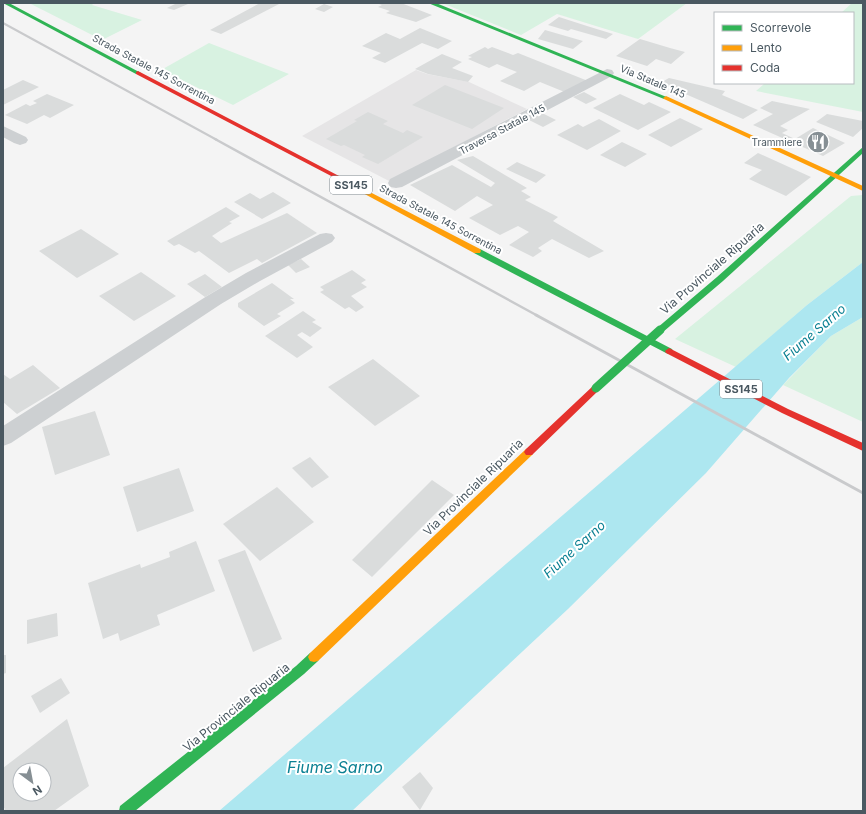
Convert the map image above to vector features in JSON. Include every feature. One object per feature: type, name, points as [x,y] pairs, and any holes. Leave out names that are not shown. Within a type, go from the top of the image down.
[{"type":"main road","name":"Strada Statale 145 Sorrentina","points":[[5,3],[697,366],[825,430]]},
{"type":"main road","name":"Via Statale 145","points":[[431,3],[607,73],[677,103],[863,189]]},
{"type":"main road","name":"Via Provinciale Ripuaria","points":[[125,811],[300,670],[596,388],[660,330],[720,279],[863,149]]},
{"type":"main road","points":[[825,430],[863,439]]},
{"type":"main road","points":[[825,430],[861,451]]},
{"type":"street","name":"Traversa Statale 145","points":[[396,183],[607,73]]},
{"type":"street","points":[[3,131],[20,140]]},
{"type":"street","points":[[3,437],[214,300],[253,277],[326,238]]},
{"type":"shaded area","points":[[416,70],[427,74],[469,82],[527,109],[389,181],[302,136]]},
{"type":"green space","points":[[29,3],[94,3],[92,5],[142,20],[102,40]]},
{"type":"green space","points":[[442,3],[687,3],[638,39],[557,14],[521,35]]},
{"type":"green space","points":[[852,3],[863,3],[863,112],[756,91],[764,84],[854,84],[854,12],[842,12]]},
{"type":"green space","points":[[209,43],[289,74],[233,105],[161,70]]},
{"type":"green space","points":[[863,195],[863,262],[807,305],[736,367],[675,339],[851,196]]},
{"type":"green space","points":[[863,317],[863,422],[783,385],[831,336]]},
{"type":"water","name":"Fiume Sarno","points":[[863,262],[863,317],[831,336],[789,378],[706,473],[568,609],[352,811],[219,811],[807,305]]},
{"type":"building","points":[[177,3],[188,4],[174,10],[167,8]]},
{"type":"building","points":[[260,3],[281,3],[221,34],[210,30]]},
{"type":"building","points":[[376,3],[401,3],[432,15],[416,22],[386,13],[390,11],[378,7],[382,5]]},
{"type":"building","points":[[324,4],[333,7],[324,12],[315,9]]},
{"type":"building","points":[[559,17],[613,34],[606,39],[571,29],[568,31],[548,25]]},
{"type":"building","points":[[420,28],[452,41],[438,49],[422,43],[385,63],[372,58],[381,53],[362,46],[386,33],[400,39]]},
{"type":"building","points":[[545,30],[583,41],[573,49],[538,39]]},
{"type":"building","points":[[640,39],[685,52],[671,64],[656,59],[647,66],[616,56]]},
{"type":"building","points":[[485,47],[488,49],[492,47],[513,55],[518,53],[588,81],[567,93],[540,82],[524,91],[500,81],[517,72],[497,64],[489,68],[468,59],[472,57],[468,56]]},
{"type":"building","points":[[442,54],[462,62],[452,68],[473,76],[468,82],[428,74],[415,69]]},
{"type":"building","points":[[669,78],[725,91],[722,95],[758,110],[743,119],[660,83]]},
{"type":"building","points":[[23,80],[39,87],[3,105],[3,90]]},
{"type":"building","points":[[445,85],[504,108],[472,129],[412,105]]},
{"type":"building","points":[[584,92],[597,99],[586,104],[573,97]]},
{"type":"building","points":[[47,94],[74,105],[50,118],[44,115],[27,124],[5,115],[26,104],[30,106],[37,103],[33,101]]},
{"type":"building","points":[[620,94],[644,105],[649,102],[671,112],[638,130],[593,108]]},
{"type":"building","points":[[772,101],[810,109],[780,126],[788,130],[782,133],[795,139],[813,128],[845,143],[823,156],[753,125],[773,114],[760,108]]},
{"type":"building","points":[[368,112],[388,121],[383,124],[403,133],[407,130],[423,137],[378,164],[362,157],[365,155],[344,145],[341,146],[326,139],[357,121],[354,120]]},
{"type":"building","points":[[542,113],[556,120],[543,127],[529,120]]},
{"type":"building","points":[[827,114],[863,121],[863,128],[853,137],[816,122]]},
{"type":"building","points":[[680,118],[703,129],[671,147],[648,135]]},
{"type":"building","points":[[599,119],[621,131],[587,150],[557,135],[578,124],[583,127]]},
{"type":"building","points":[[622,142],[647,154],[625,167],[600,155]]},
{"type":"building","points":[[758,153],[811,177],[786,196],[749,179],[762,170],[744,163]]},
{"type":"building","points":[[473,156],[527,188],[521,191],[531,197],[525,200],[558,217],[553,221],[604,251],[589,258],[552,239],[538,248],[542,251],[533,257],[509,245],[529,232],[518,226],[500,235],[469,218],[493,205],[477,196],[455,211],[410,185],[452,165],[491,187],[495,183],[457,160]]},
{"type":"building","points":[[517,162],[546,175],[536,183],[506,169]]},
{"type":"building","points":[[273,192],[291,203],[262,219],[234,202],[250,193],[260,199]]},
{"type":"building","points":[[226,207],[240,216],[229,222],[232,223],[212,236],[221,243],[287,213],[317,233],[262,263],[257,259],[229,273],[199,251],[195,253],[179,244],[174,246],[167,241]]},
{"type":"building","points":[[81,229],[119,254],[77,278],[39,251]]},
{"type":"building","points":[[301,259],[310,267],[296,273],[288,265]]},
{"type":"building","points":[[352,270],[366,280],[361,283],[367,287],[351,296],[364,307],[356,312],[349,307],[345,309],[320,292],[324,290],[320,287]]},
{"type":"building","points":[[141,272],[176,296],[134,321],[99,296]]},
{"type":"building","points":[[205,274],[222,287],[205,297],[187,284]]},
{"type":"building","points":[[272,283],[294,299],[290,299],[295,303],[277,314],[281,316],[264,326],[238,307],[238,303]]},
{"type":"building","points":[[303,311],[316,320],[312,322],[322,328],[310,337],[302,332],[297,335],[313,347],[297,358],[265,336]]},
{"type":"building","points":[[373,359],[420,396],[375,426],[328,387]]},
{"type":"building","points":[[33,365],[60,388],[17,414],[3,402],[3,374],[10,379]]},
{"type":"building","points":[[95,411],[110,455],[55,475],[42,427]]},
{"type":"building","points":[[310,457],[329,477],[312,488],[292,468]]},
{"type":"building","points":[[179,468],[194,511],[137,532],[123,487]]},
{"type":"building","points":[[432,480],[454,495],[372,577],[352,560]]},
{"type":"building","points":[[277,487],[314,522],[260,561],[223,524]]},
{"type":"building","points":[[196,541],[215,591],[157,615],[160,625],[120,641],[118,633],[103,639],[88,583],[140,564],[141,568],[170,557],[169,552]]},
{"type":"building","points":[[245,550],[282,639],[253,652],[218,560]]},
{"type":"building","points":[[57,613],[58,636],[27,644],[27,620]]},
{"type":"building","points":[[3,655],[6,655],[6,673],[3,674]]},
{"type":"building","points":[[61,678],[70,693],[40,713],[31,696]]},
{"type":"building","points":[[67,719],[89,786],[54,811],[3,811],[5,809],[3,807],[3,768]]},
{"type":"building","points":[[420,772],[433,788],[420,810],[402,787]]},
{"type":"railway","points":[[3,23],[217,140]]},
{"type":"railway","points":[[215,139],[538,316]]},
{"type":"railway","points":[[536,315],[863,493]]},
{"type":"traffic: fast","points":[[5,3],[138,73]]},
{"type":"traffic: fast","points":[[431,3],[666,98]]},
{"type":"traffic: fast","points":[[660,330],[720,279],[863,149]]},
{"type":"traffic: fast","points":[[477,251],[669,351]]},
{"type":"traffic: fast","points":[[596,388],[660,330]]},
{"type":"traffic: fast","points":[[125,811],[300,670],[314,657]]},
{"type":"traffic: slow","points":[[666,98],[863,189]]},
{"type":"traffic: slow","points":[[337,177],[477,251]]},
{"type":"traffic: slow","points":[[314,657],[529,452]]},
{"type":"traffic: jam","points":[[138,73],[337,177]]},
{"type":"traffic: jam","points":[[669,351],[785,411],[863,447]]},
{"type":"traffic: jam","points":[[529,452],[596,388]]},
{"type":"place","name":"Trammiere","points":[[818,142]]}]
